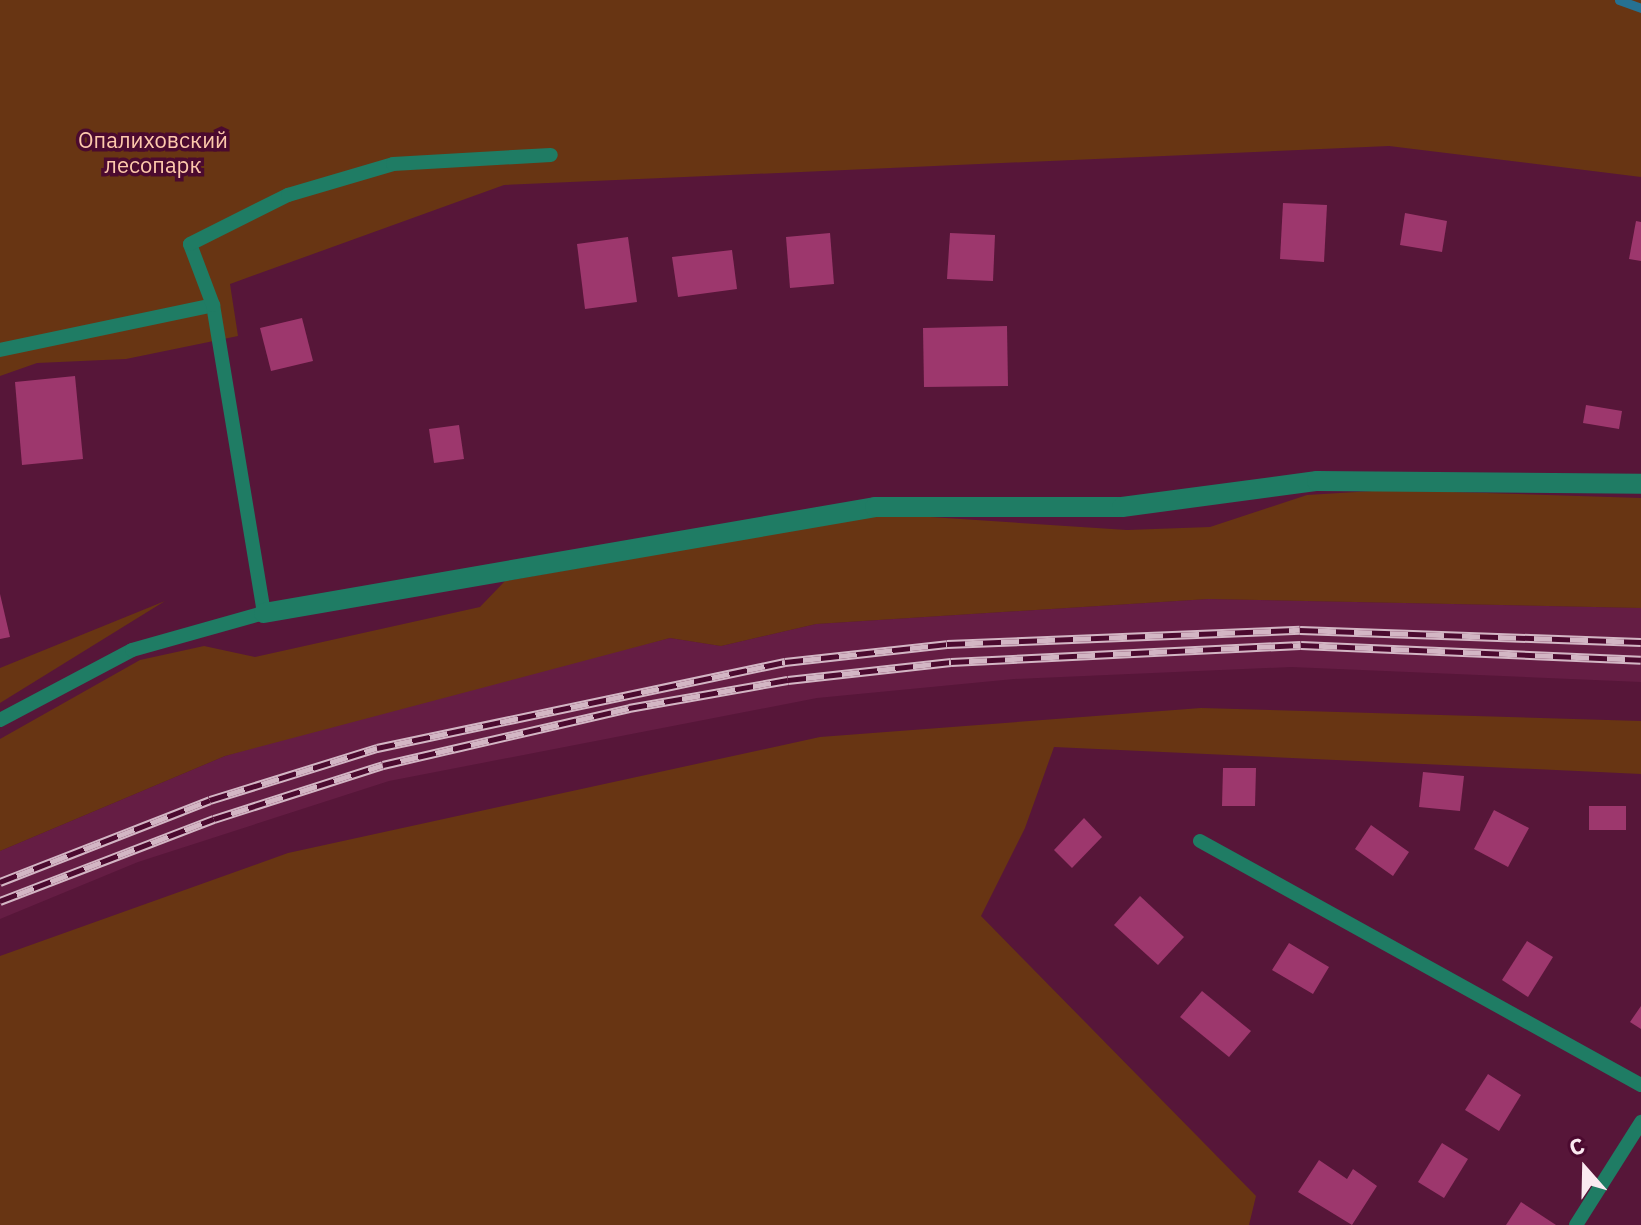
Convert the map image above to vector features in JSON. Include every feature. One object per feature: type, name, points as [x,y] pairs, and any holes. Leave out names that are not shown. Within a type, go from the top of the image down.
[{"type":"street","points":[[264,613],[875,507],[1122,507],[1317,481],[1641,484]]},
{"type":"lane","points":[[0,720],[132,650],[264,613],[213,305],[190,244],[288,195],[393,164],[551,155]]},
{"type":"lane","points":[[0,350],[213,305]]},
{"type":"lane","points":[[1200,841],[1641,1085]]},
{"type":"lane","points":[[1576,1225],[1641,1122]]},
{"type":"shaded area","points":[[1208,599],[1641,608],[1641,682],[1291,667],[1014,679],[817,698],[389,781],[138,862],[0,919],[0,851],[225,756],[378,711],[670,638],[721,646],[816,624]]},
{"type":"green space","name":"Опалиховский лесопарк","points":[[0,0],[1641,0],[1641,177],[1389,146],[504,185],[230,284],[238,336],[126,359],[37,363],[0,376]]},
{"type":"green space","points":[[1389,490],[1641,498],[1641,608],[1208,599],[816,624],[721,646],[670,638],[225,756],[0,851],[0,739],[140,660],[204,646],[255,657],[480,607],[505,581],[885,514],[1127,530],[1210,527],[1307,495]]},
{"type":"green space","points":[[165,601],[0,703],[0,668]]},
{"type":"green space","points":[[1201,708],[1641,721],[1641,774],[1054,747],[1025,828],[981,916],[1256,1196],[1249,1225],[0,1225],[0,956],[288,853],[820,737]]},
{"type":"building","points":[[1283,203],[1327,205],[1324,262],[1280,259]]},
{"type":"building","points":[[1405,213],[1447,221],[1442,252],[1400,245]]},
{"type":"building","points":[[1636,221],[1641,222],[1641,261],[1629,259]]},
{"type":"building","points":[[830,233],[834,284],[790,288],[786,237]]},
{"type":"building","points":[[950,233],[995,235],[993,281],[947,279]]},
{"type":"building","points":[[628,237],[637,302],[585,309],[577,244]]},
{"type":"building","points":[[732,250],[737,289],[678,297],[672,257]]},
{"type":"building","points":[[302,318],[313,361],[271,371],[260,328]]},
{"type":"building","points":[[1007,326],[1008,386],[924,387],[923,328]]},
{"type":"building","points":[[75,376],[83,459],[22,465],[15,382]]},
{"type":"building","points":[[1586,405],[1622,411],[1619,429],[1583,423]]},
{"type":"building","points":[[459,425],[464,459],[434,463],[429,429]]},
{"type":"building","points":[[0,594],[10,637],[0,639]]},
{"type":"building","points":[[1223,768],[1256,768],[1255,806],[1222,806]]},
{"type":"building","points":[[1423,772],[1464,776],[1460,811],[1419,807]]},
{"type":"building","points":[[1589,806],[1626,806],[1626,830],[1589,830]]},
{"type":"building","points":[[1494,810],[1529,828],[1508,867],[1474,849]]},
{"type":"building","points":[[1084,818],[1102,837],[1072,868],[1054,850]]},
{"type":"building","points":[[1371,825],[1409,852],[1393,876],[1355,849]]},
{"type":"building","points":[[1140,896],[1184,937],[1158,965],[1114,925]]},
{"type":"building","points":[[1527,941],[1553,957],[1528,997],[1502,980]]},
{"type":"building","points":[[1289,943],[1329,967],[1313,994],[1272,970]]},
{"type":"building","points":[[1202,991],[1251,1031],[1229,1057],[1180,1017]]},
{"type":"building","points":[[1641,1006],[1641,1029],[1630,1022]]},
{"type":"building","points":[[1488,1074],[1521,1095],[1499,1131],[1465,1110]]},
{"type":"building","points":[[1442,1143],[1468,1159],[1444,1198],[1418,1182]]},
{"type":"building","points":[[1319,1160],[1347,1179],[1353,1169],[1377,1186],[1352,1225],[1298,1192]]},
{"type":"building","points":[[1521,1202],[1556,1225],[1506,1225]]},
{"type":"waterway","points":[[1619,0],[1641,8]]},
{"type":"railway","points":[[0,882],[210,800],[377,748],[785,662],[947,644],[1300,630],[1641,642]]},
{"type":"railway","points":[[0,901],[214,819],[383,765],[629,708],[788,680],[951,662],[1301,645],[1641,660]]}]
